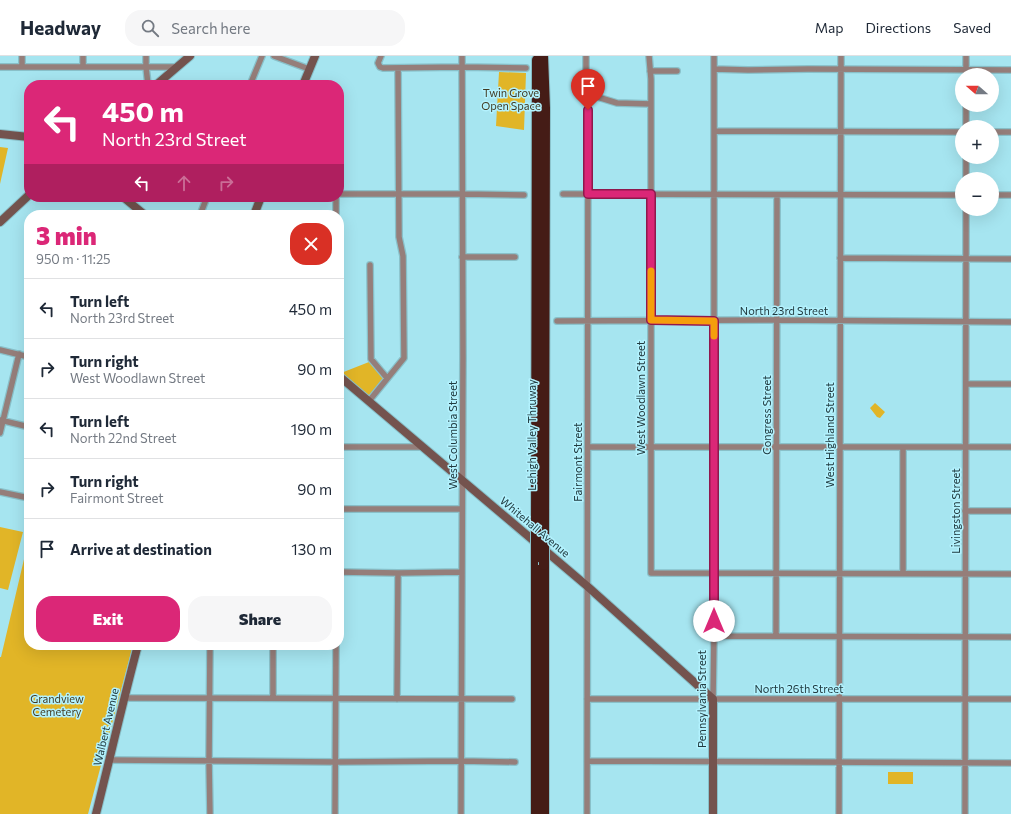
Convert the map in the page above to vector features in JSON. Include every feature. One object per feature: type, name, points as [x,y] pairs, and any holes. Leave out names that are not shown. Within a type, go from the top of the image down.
[{"type":"highway","name":"Lehigh Valley Thruway","points":[[536,56],[540,532],[536,814]]},
{"type":"highway","name":"Lehigh Valley Thruway","points":[[540,532],[545,108],[543,56]]},
{"type":"highway","name":"Lehigh Valley Thruway","points":[[540,562],[544,814]]},
{"type":"street","points":[[22,56],[22,67]]},
{"type":"street","points":[[83,56],[83,67]]},
{"type":"street","points":[[146,56],[147,80]]},
{"type":"street","points":[[162,80],[190,56]]},
{"type":"street","points":[[252,80],[262,56]]},
{"type":"street","points":[[274,56],[310,69]]},
{"type":"street","points":[[305,80],[314,56]]},
{"type":"street","points":[[381,56],[378,63],[380,67],[383,68],[526,68]]},
{"type":"street","name":"West Columbia Street","points":[[462,56],[462,814]]},
{"type":"street","points":[[586,56],[587,93],[617,103],[651,104]]},
{"type":"street","name":"West Woodlawn Street","points":[[649,56],[651,79],[651,573],[714,573]]},
{"type":"street","name":"Pennsylvania Street","points":[[713,814],[714,56]]},
{"type":"street","name":"West Highland Street","points":[[839,814],[841,56]]},
{"type":"street","points":[[966,56],[966,68]]},
{"type":"street","points":[[0,67],[177,67]]},
{"type":"street","points":[[369,401],[404,358],[403,256],[399,237],[398,68]]},
{"type":"street","points":[[714,70],[840,69],[955,72]]},
{"type":"street","points":[[999,71],[1011,70]]},
{"type":"street","points":[[650,71],[677,71]]},
{"type":"street","name":"Fairmont Street","points":[[587,814],[588,110]]},
{"type":"street","points":[[714,131],[955,132]]},
{"type":"street","points":[[999,132],[1011,132]]},
{"type":"street","points":[[0,134],[24,136]]},
{"type":"street","points":[[344,194],[524,195]]},
{"type":"street","points":[[563,194],[955,195]]},
{"type":"street","name":"Congress Street","points":[[776,636],[777,194]]},
{"type":"street","points":[[999,195],[1011,195]]},
{"type":"street","points":[[0,222],[24,200]]},
{"type":"street","points":[[129,202],[139,210]]},
{"type":"street","name":"Livingston Street","points":[[964,814],[966,216]]},
{"type":"street","points":[[462,257],[515,257]]},
{"type":"street","points":[[840,258],[1011,259]]},
{"type":"street","points":[[370,266],[371,359],[387,378]]},
{"type":"street","name":"North 23rd Street","points":[[558,322],[651,320],[1011,322]]},
{"type":"street","points":[[0,350],[24,356]]},
{"type":"street","points":[[0,433],[1,421],[19,354]]},
{"type":"street","name":"Whitehall Avenue","points":[[344,380],[587,586],[713,699]]},
{"type":"street","points":[[966,384],[1011,384]]},
{"type":"street","points":[[1,421],[24,426]]},
{"type":"street","points":[[344,447],[423,447]]},
{"type":"street","points":[[588,447],[1011,448]]},
{"type":"street","points":[[903,448],[903,573]]},
{"type":"street","points":[[0,492],[24,497]]},
{"type":"street","points":[[344,510],[462,509]]},
{"type":"street","points":[[965,511],[1011,511]]},
{"type":"street","points":[[344,572],[462,572]]},
{"type":"street","points":[[397,699],[398,573]]},
{"type":"street","points":[[714,573],[1011,574]]},
{"type":"street","points":[[714,636],[1011,637]]},
{"type":"street","name":"Walbert Avenue","points":[[96,814],[137,650]]},
{"type":"street","points":[[210,650],[210,814]]},
{"type":"street","points":[[273,650],[273,698]]},
{"type":"street","points":[[335,814],[336,650]]},
{"type":"street","points":[[124,698],[512,699]]},
{"type":"street","name":"North 26th Street","points":[[587,699],[1011,699]]},
{"type":"street","points":[[110,760],[516,762]]},
{"type":"street","points":[[587,761],[1011,763]]},
{"type":"green space","name":"Twin Grove Open Space","points":[[499,72],[526,73],[524,130],[496,126]]},
{"type":"green space","points":[[0,147],[8,148],[0,184]]},
{"type":"green space","points":[[369,362],[384,377],[369,396],[344,375],[344,372]]},
{"type":"green space","points":[[875,403],[885,412],[880,418],[877,417],[870,408]]},
{"type":"green space","points":[[0,527],[23,532],[8,590],[0,588]]},
{"type":"green space","name":"Grandview Cemetery","points":[[24,559],[24,650],[132,650],[88,814],[0,814],[1,657]]},
{"type":"green space","points":[[888,772],[913,772],[913,784],[888,784]]},
{"type":"slow traffic","points":[[651,271],[651,320],[714,321],[714,336]]},
{"type":"route","points":[[588,110],[588,194],[651,194],[651,320],[714,321],[714,621]]}]
